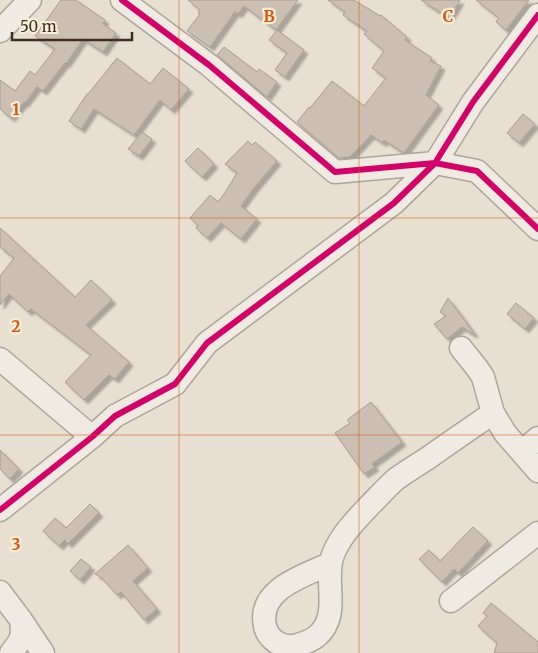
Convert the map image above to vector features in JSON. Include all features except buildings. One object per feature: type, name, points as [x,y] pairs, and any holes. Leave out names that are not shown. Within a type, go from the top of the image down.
[{"type":"street","points":[[0,32],[30,0]]},
{"type":"street","points":[[122,0],[209,65],[335,172],[436,163],[478,170],[538,229]]},
{"type":"street","points":[[0,510],[92,437],[115,416],[175,384],[207,343],[394,203],[436,163],[474,102],[536,23]]},
{"type":"street","points":[[461,348],[483,378],[493,413],[505,433],[530,445],[538,470]]},
{"type":"street","points":[[0,359],[92,437]]},
{"type":"street","points":[[330,564],[334,551],[350,526],[396,480],[493,413]]},
{"type":"street","points":[[451,601],[538,533]]},
{"type":"street","points":[[0,592],[43,653]]},
{"type":"street","points":[[11,653],[20,642],[22,634],[21,620]]},
{"type":"cycle path","points":[[122,0],[209,65],[335,172],[435,163],[477,171],[538,229]]},
{"type":"cycle path","points":[[0,510],[92,437],[115,416],[175,384],[207,343],[394,203],[435,163],[473,102],[538,15]]}]
